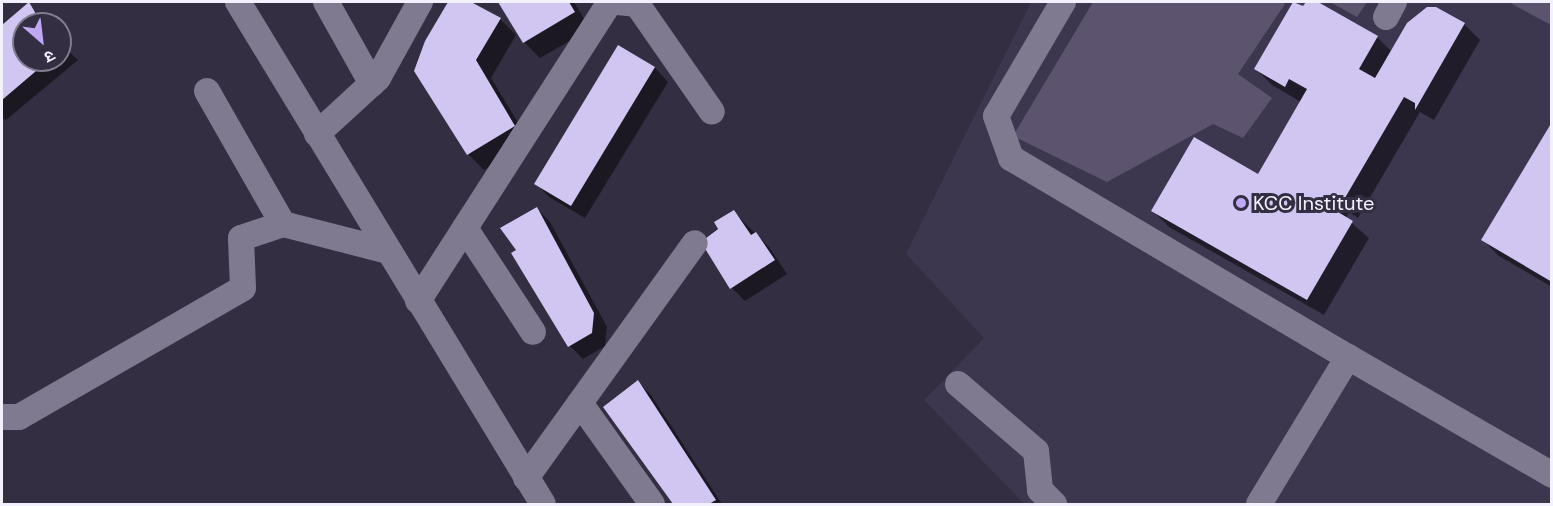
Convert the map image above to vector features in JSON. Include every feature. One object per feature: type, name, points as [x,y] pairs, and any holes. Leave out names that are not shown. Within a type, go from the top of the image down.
[{"type":"street","points":[[238,2],[543,504]]},
{"type":"street","points":[[326,2],[372,84]]},
{"type":"street","points":[[317,134],[372,84],[420,2]]},
{"type":"street","points":[[418,301],[610,2]]},
{"type":"street","points":[[618,2],[637,4],[712,112]]},
{"type":"street","points":[[1063,2],[996,116],[1011,158],[1551,475]]},
{"type":"street","points":[[207,92],[283,224]]},
{"type":"street","points":[[2,417],[19,417],[243,288],[241,238],[283,224],[388,251]]},
{"type":"street","points":[[465,228],[533,332]]},
{"type":"street","points":[[526,478],[695,243]]},
{"type":"street","points":[[1259,504],[1348,357]]},
{"type":"street","points":[[958,384],[1036,451],[1040,490],[1054,504]]},
{"type":"street","points":[[580,403],[652,504]]},
{"type":"shaded area","name":"KCC Institute","points":[[1031,2],[1551,2],[1551,504],[1024,504],[924,400],[984,338],[906,254]]},
{"type":"shaded area","points":[[1093,2],[1281,2],[1285,4],[1238,74],[1272,98],[1243,138],[1213,124],[1107,182],[1013,136]]},
{"type":"shaded area","points":[[1330,2],[1367,2],[1357,17]]},
{"type":"shaded area","points":[[1513,2],[1551,2],[1551,25],[1512,4]]},
{"type":"building","points":[[29,2],[35,12],[17,12]]},
{"type":"building","points":[[448,2],[471,2],[501,18],[476,60],[515,126],[467,155],[414,71],[425,41]]},
{"type":"building","points":[[498,2],[569,2],[575,12],[523,43]]},
{"type":"building","points":[[1293,2],[1303,6],[1306,2],[1318,2],[1378,36],[1359,69],[1375,78],[1407,23],[1427,7],[1436,7],[1465,23],[1415,110],[1415,103],[1404,97],[1342,203],[1332,197],[1328,206],[1353,221],[1307,300],[1151,211],[1194,137],[1258,174],[1307,89],[1289,79],[1285,87],[1254,69]]},
{"type":"building","points":[[12,16],[12,72],[35,72],[2,100],[2,25]]},
{"type":"building","points":[[618,45],[655,67],[571,206],[534,184]]},
{"type":"building","points":[[1552,122],[1552,282],[1481,240]]},
{"type":"building","points":[[537,207],[594,313],[592,333],[568,347],[511,253],[516,250],[500,228]]},
{"type":"building","points":[[734,210],[751,235],[756,232],[775,260],[730,289],[701,242],[718,229],[714,222]]},
{"type":"building","points":[[638,380],[716,500],[709,504],[673,504],[603,407]]},
{"type":"place","name":"KCC Institute","points":[[1241,203]]}]
